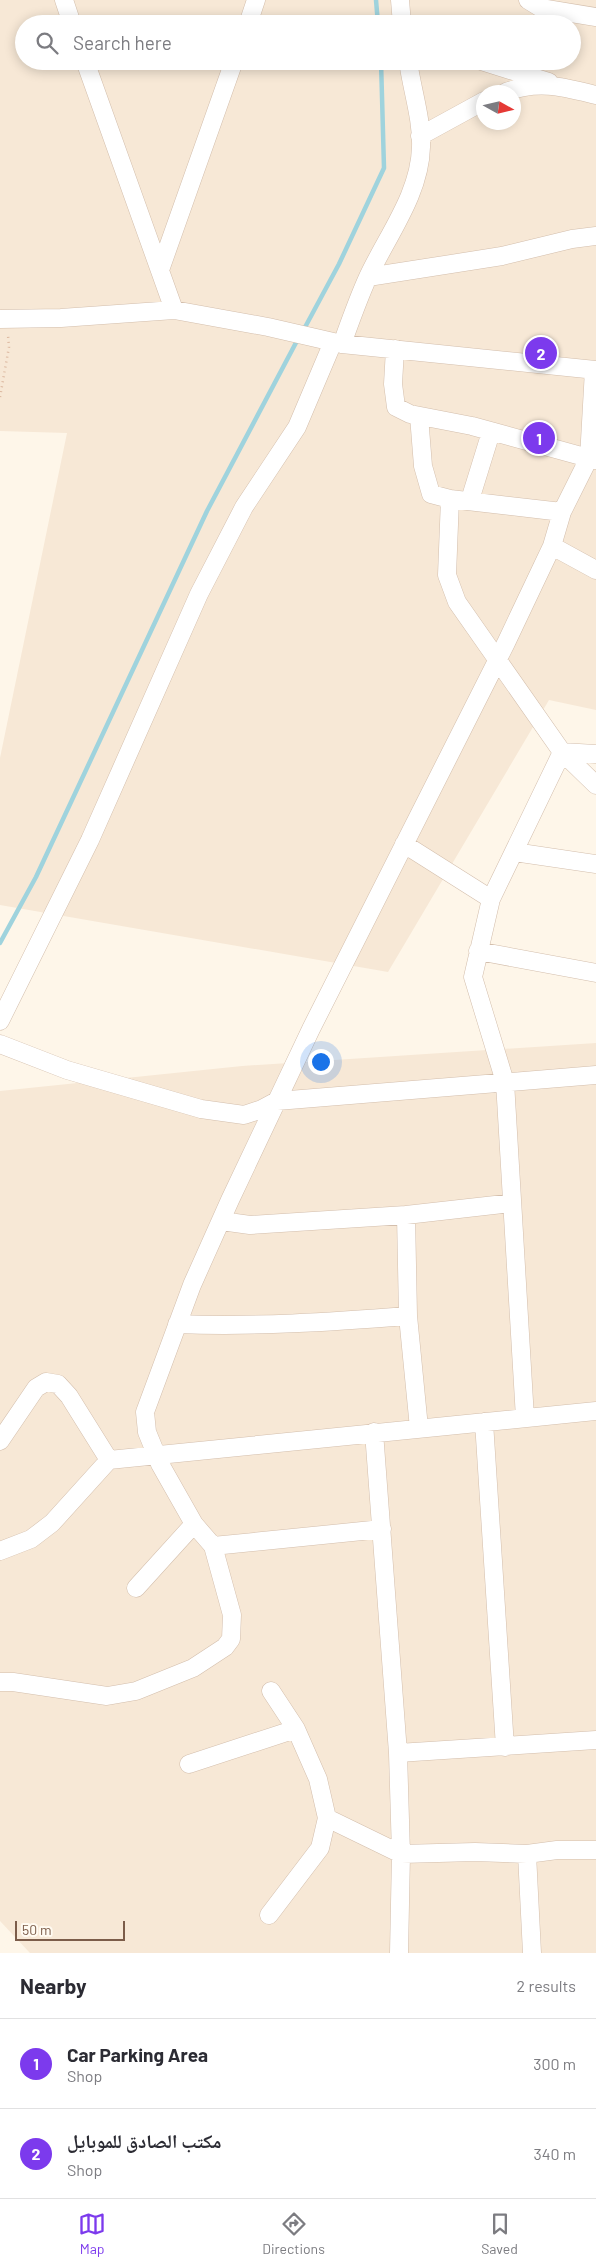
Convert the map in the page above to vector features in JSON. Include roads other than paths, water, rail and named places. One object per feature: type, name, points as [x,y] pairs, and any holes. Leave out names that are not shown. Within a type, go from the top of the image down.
[{"type":"street","points":[[64,0],[69,15]]},
{"type":"street","points":[[251,15],[256,0]]},
{"type":"street","points":[[400,0],[401,15]]},
{"type":"street","points":[[528,0],[541,8],[580,15]]},
{"type":"street","points":[[581,15],[596,18]]},
{"type":"street","points":[[88,70],[174,310]]},
{"type":"street","points":[[160,270],[231,70]]},
{"type":"street","points":[[0,1021],[90,840],[199,594],[244,507],[297,427],[408,198],[418,172],[421,148],[419,120],[410,70]]},
{"type":"street","points":[[509,70],[559,86],[596,94]]},
{"type":"street","points":[[521,89],[539,85],[559,86]]},
{"type":"street","points":[[420,136],[476,105]]},
{"type":"street","points":[[368,278],[502,256],[572,238],[596,236]]},
{"type":"street","points":[[0,1682],[13,1682],[50,1689],[108,1696],[136,1691],[192,1668],[224,1647],[231,1639],[233,1629],[232,1615],[213,1546],[194,1524],[157,1455],[148,1432],[145,1412],[192,1285],[277,1101],[311,1029],[552,546],[562,512],[592,459],[595,370],[337,343],[174,310],[61,318],[4,319]]},
{"type":"street","points":[[395,349],[393,384],[396,407],[410,414],[491,432],[592,459]]},
{"type":"street","points":[[419,416],[423,466],[431,494],[450,499],[562,512]]},
{"type":"street","points":[[470,500],[491,432]]},
{"type":"street","points":[[450,499],[447,575],[457,602],[496,661],[562,752],[596,785]]},
{"type":"street","points":[[552,546],[596,570]]},
{"type":"street","points":[[562,752],[596,754]]},
{"type":"street","points":[[526,1418],[505,1082],[473,977],[491,899],[562,752]]},
{"type":"street","points":[[404,844],[491,899]]},
{"type":"street","points":[[514,852],[596,864]]},
{"type":"street","points":[[478,951],[596,973]]},
{"type":"street","points":[[0,1044],[67,1070],[201,1109],[244,1115],[262,1110],[277,1101],[596,1075]]},
{"type":"street","points":[[221,1221],[250,1225],[406,1215],[512,1203]]},
{"type":"street","points":[[406,1215],[408,1316],[419,1428]]},
{"type":"street","points":[[177,1324],[219,1326],[304,1324],[408,1316]]},
{"type":"street","points":[[0,1441],[36,1388],[46,1382],[58,1384],[69,1396],[110,1460]]},
{"type":"street","points":[[0,1551],[31,1539],[52,1523],[110,1460],[596,1411]]},
{"type":"street","points":[[484,1422],[505,1747]]},
{"type":"street","points":[[374,1432],[398,1753],[401,1854],[400,1953]]},
{"type":"street","points":[[136,1588],[194,1524]]},
{"type":"street","points":[[213,1546],[382,1530]]},
{"type":"street","points":[[269,1915],[320,1848],[327,1818],[318,1780],[296,1729],[270,1692]]},
{"type":"street","points":[[189,1764],[296,1729]]},
{"type":"street","points":[[398,1753],[596,1740]]},
{"type":"street","points":[[327,1818],[401,1854],[475,1852],[527,1854],[557,1850],[596,1850]]},
{"type":"street","points":[[527,1854],[532,1953]]},
{"type":"waterway","points":[[376,0],[377,15]]},
{"type":"waterway","points":[[303,331],[339,264],[384,168],[381,70]]},
{"type":"waterway","points":[[0,943],[36,877],[207,511],[299,337]]},
{"type":"place","name":"مكتب الصادق للموبايل","points":[[541,353]]},
{"type":"place","name":"Car Parking Area","points":[[539,438]]}]
